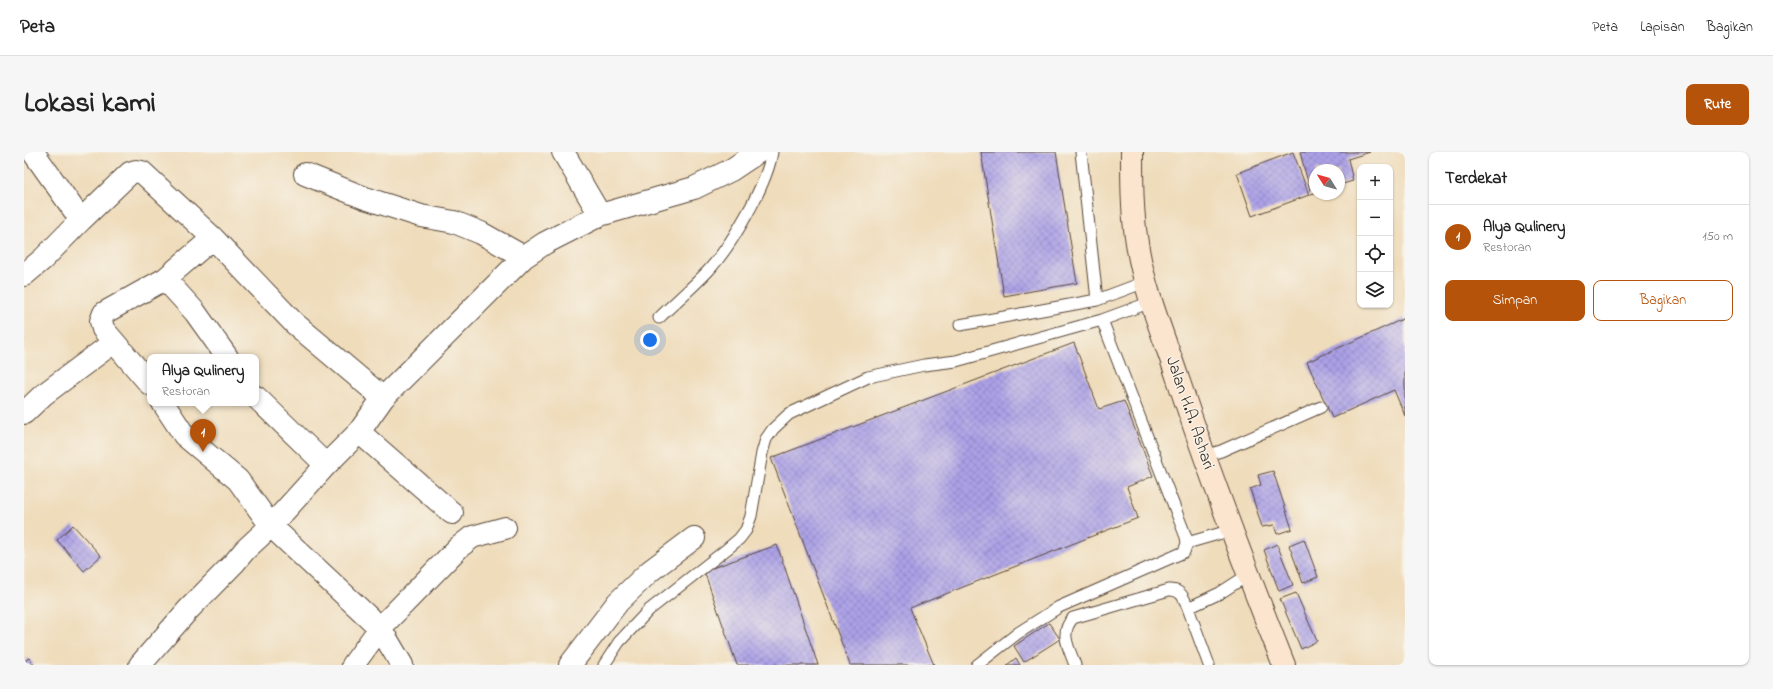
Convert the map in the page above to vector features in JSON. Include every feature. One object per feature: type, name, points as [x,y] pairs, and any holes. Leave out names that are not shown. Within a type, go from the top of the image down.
[{"type":"street","points":[[34,152],[81,220]]},
{"type":"street","points":[[563,152],[600,215]]},
{"type":"street","points":[[140,665],[188,610],[245,550],[271,526],[326,465],[359,432],[383,398],[524,257],[545,243],[600,215],[694,188],[731,170],[758,152]]},
{"type":"street","name":"Jalan H.A. Ashari","points":[[1132,152],[1133,204],[1137,242],[1148,292],[1204,456],[1248,575],[1284,665]]},
{"type":"street","points":[[24,275],[43,259],[130,173],[136,171],[142,172],[213,238],[294,324],[383,398]]},
{"type":"street","points":[[306,174],[365,198],[421,216],[454,222],[481,233],[524,257]]},
{"type":"street","points":[[147,380],[103,328],[101,321],[104,312],[165,279],[213,238]]},
{"type":"street","points":[[165,279],[195,312],[225,354]]},
{"type":"street","points":[[24,413],[43,395],[114,342]]},
{"type":"street","points":[[259,399],[326,465]]},
{"type":"street","points":[[165,406],[180,431],[238,480],[271,526],[380,628],[402,665]]},
{"type":"street","points":[[359,432],[452,513]]},
{"type":"street","points":[[353,665],[380,628],[465,543],[472,537],[505,528]]},
{"type":"street","points":[[570,665],[618,602],[650,571],[694,538]]},
{"type":"lane","points":[[659,318],[709,270],[729,243],[759,190],[768,170],[772,152]]},
{"type":"lane","points":[[1081,152],[1097,300]]},
{"type":"lane","points":[[960,325],[1148,292]]},
{"type":"lane","points":[[604,665],[619,642],[650,610],[739,539],[746,530],[751,516],[762,453],[766,439],[773,429],[789,414],[868,377],[924,365],[956,362],[1102,320],[1148,292]]},
{"type":"lane","points":[[977,665],[1018,633],[1059,607],[1184,552],[1187,543],[1102,320]]},
{"type":"lane","points":[[1204,456],[1221,451],[1321,407]]},
{"type":"lane","points":[[1187,543],[1232,530]]},
{"type":"lane","points":[[1188,608],[1220,593],[1248,575]]},
{"type":"lane","points":[[1075,665],[1065,629],[1073,618],[1169,590],[1178,591],[1182,594],[1209,665]]},
{"type":"building","points":[[981,152],[1056,152],[1077,283],[1004,296]]},
{"type":"building","points":[[1293,152],[1309,195],[1252,216],[1237,173]]},
{"type":"building","points":[[1300,152],[1370,152],[1348,159],[1353,181],[1345,183],[1345,164],[1309,164],[1309,186]]},
{"type":"building","points":[[1405,318],[1405,416],[1394,390],[1332,418],[1307,362]]},
{"type":"building","points":[[1074,343],[1099,409],[1124,401],[1153,476],[1127,487],[1138,518],[910,608],[934,665],[850,665],[771,458]]},
{"type":"building","points":[[1273,471],[1292,529],[1277,534],[1274,525],[1262,527],[1250,489],[1261,485],[1258,475]]},
{"type":"building","points":[[73,525],[101,556],[84,571],[57,540]]},
{"type":"building","points":[[1304,539],[1318,577],[1303,583],[1289,545]]},
{"type":"building","points":[[1277,544],[1293,585],[1279,591],[1264,550]]},
{"type":"building","points":[[777,545],[818,665],[737,665],[704,571]]},
{"type":"building","points":[[1296,593],[1317,641],[1301,649],[1280,599]]},
{"type":"building","points":[[1049,623],[1060,639],[1024,662],[1014,646]]},
{"type":"building","points":[[29,658],[34,665],[24,665],[24,662]]},
{"type":"building","points":[[1016,658],[1020,665],[1007,665]]},
{"type":"place","name":"Alya Qulinery","points":[[203,452]]}]
